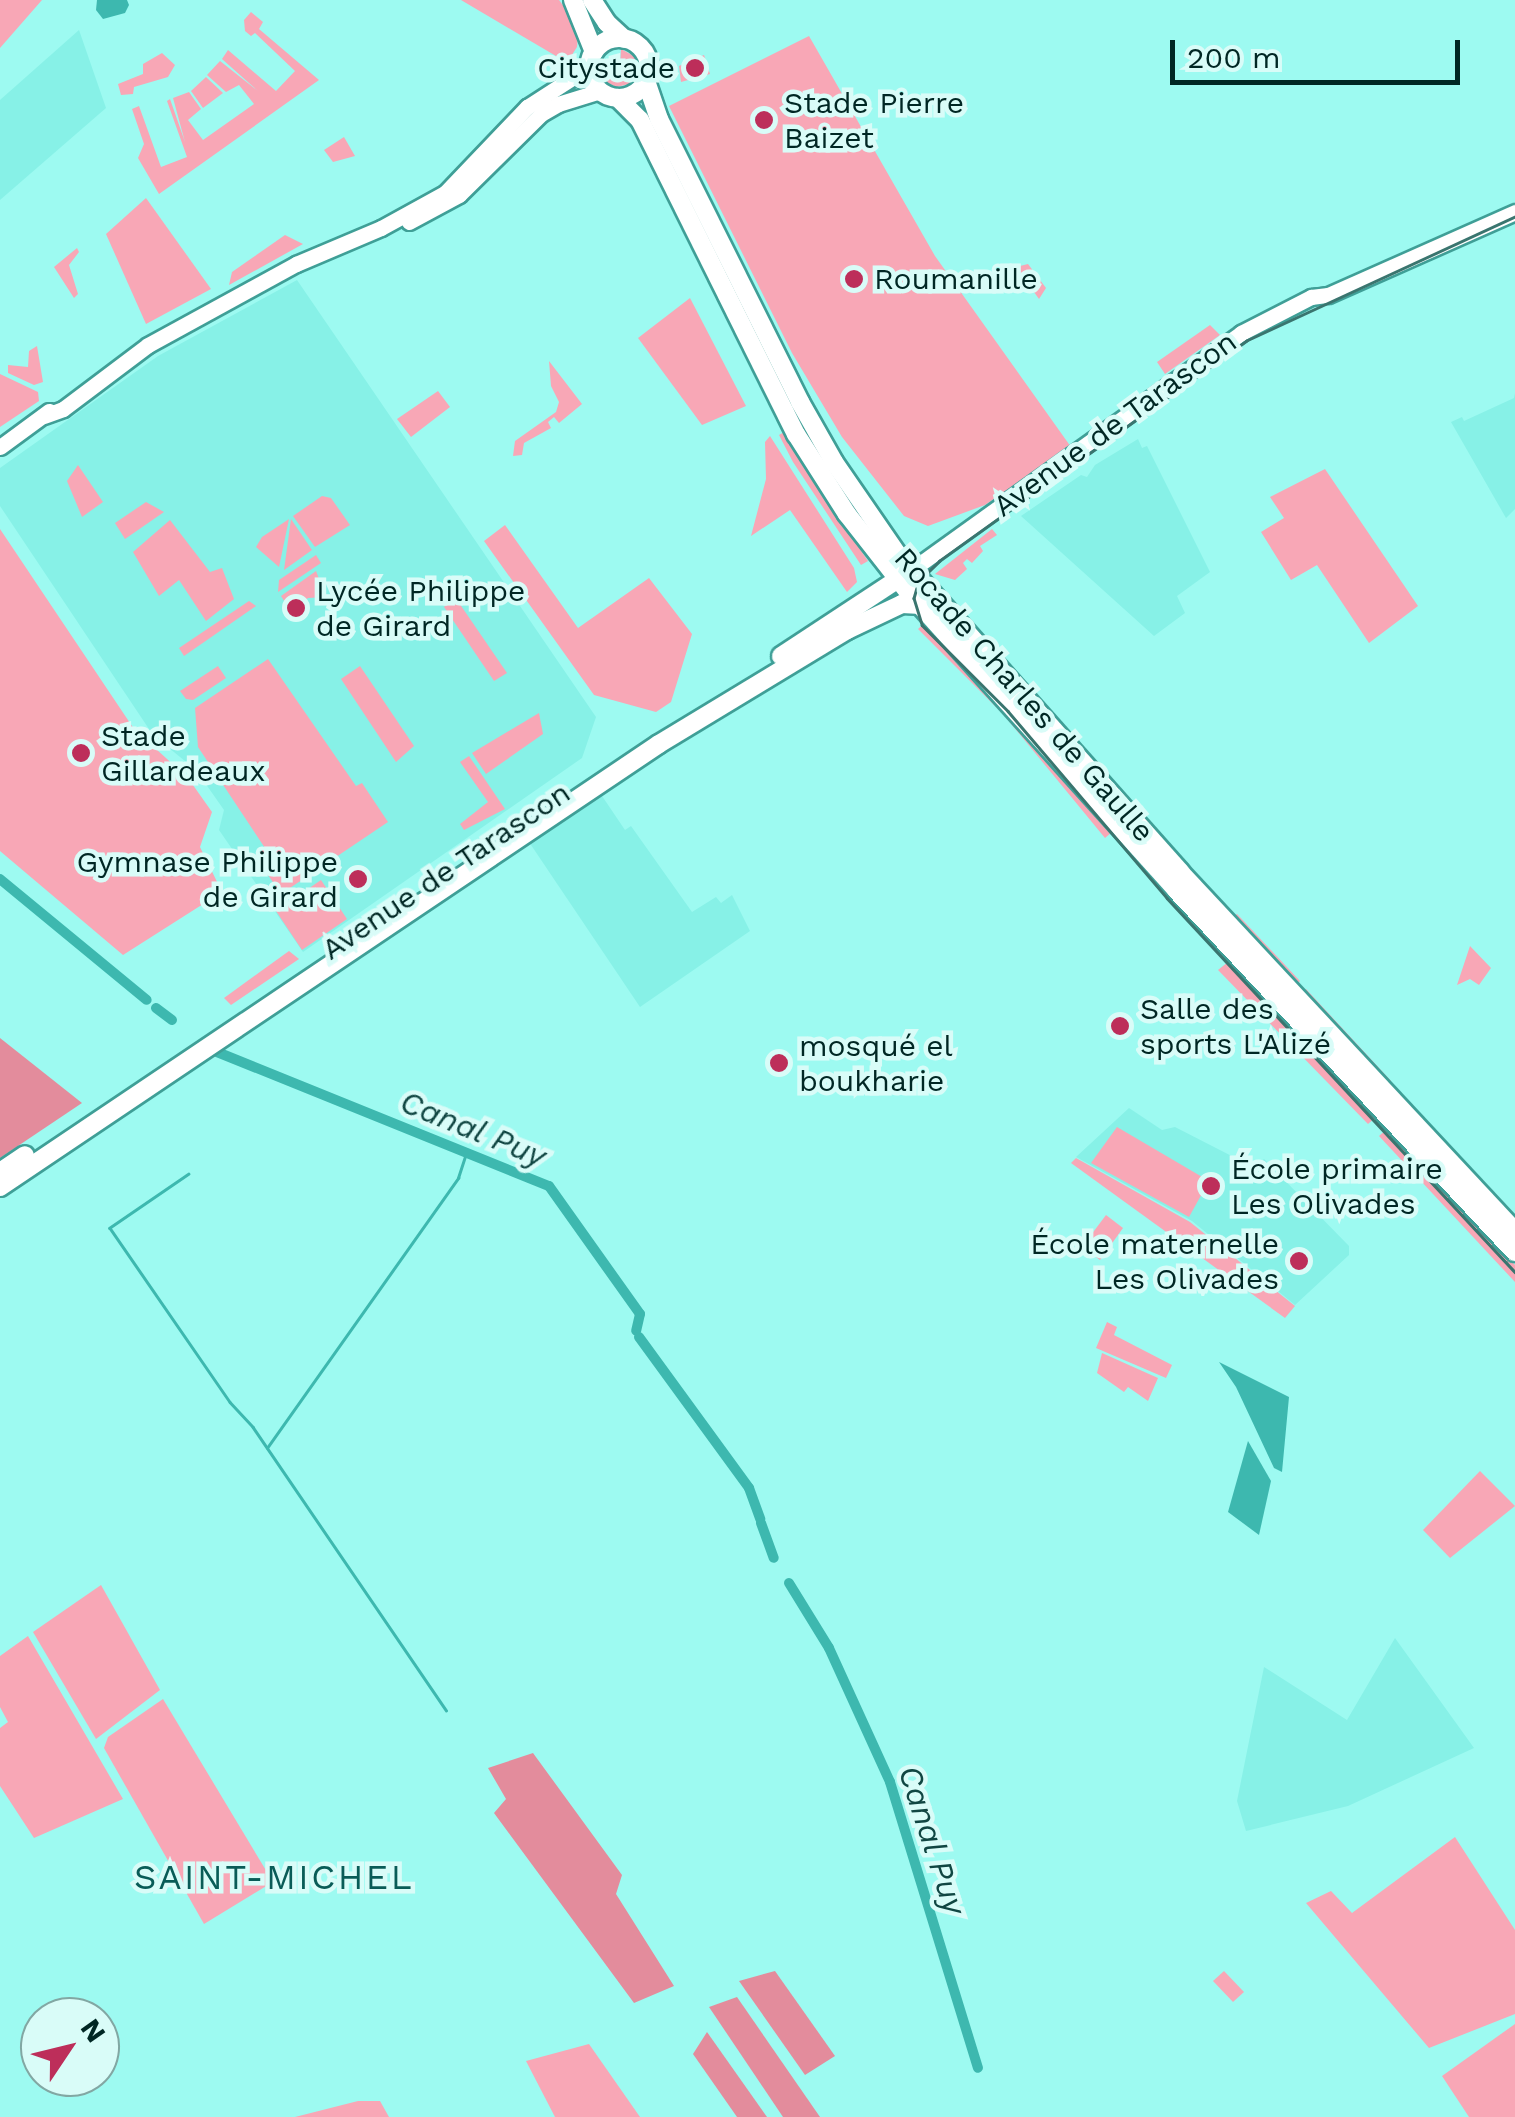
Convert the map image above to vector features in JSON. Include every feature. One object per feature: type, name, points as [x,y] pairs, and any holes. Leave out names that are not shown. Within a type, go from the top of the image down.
[{"type":"main road","points":[[574,0],[586,66],[600,91],[618,98],[635,94],[646,81],[646,55],[606,23],[592,0]]},
{"type":"main road","points":[[586,66],[607,41],[624,39]]},
{"type":"main road","name":"Rocade Charles de Gaulle","points":[[646,81],[659,119],[800,402],[834,462],[898,555],[904,576]]},
{"type":"main road","name":"Rocade Charles de Gaulle","points":[[618,98],[640,120],[796,434],[880,572],[877,594]]},
{"type":"main road","name":"Rocade Charles de Gaulle","points":[[847,514],[1515,1230]]},
{"type":"main road","name":"Avenue de Tarascon","points":[[0,1172],[570,787],[904,576]]},
{"type":"main road","name":"Avenue de Tarascon","points":[[0,1187],[551,813],[847,630],[884,604],[904,576]]},
{"type":"main road","name":"Rocade Charles de Gaulle","points":[[929,603],[1213,930],[1515,1252]]},
{"type":"main road","name":"Avenue de Tarascon","points":[[847,630],[902,604],[929,603]]},
{"type":"street","points":[[0,447],[72,402],[148,345],[286,269],[381,228],[445,193],[527,107],[586,66]]},
{"type":"street","points":[[381,228],[392,229],[450,202],[541,114],[558,104],[600,91]]},
{"type":"street","name":"Avenue de Tarascon","points":[[904,576],[1222,345],[1311,297],[1328,295],[1515,212]]},
{"type":"shaded area","points":[[0,0],[42,0],[0,48]]},
{"type":"shaded area","points":[[97,0],[127,0],[129,5],[125,13],[103,19],[96,10]]},
{"type":"shaded area","points":[[461,0],[559,0],[571,16],[578,36],[577,47],[570,58],[556,56]]},
{"type":"shaded area","points":[[251,12],[263,22],[259,29],[319,80],[159,194],[138,158],[144,144],[132,109],[139,106],[161,167],[187,157],[167,101],[170,99],[185,142],[173,98],[189,92],[201,109],[188,120],[203,140],[254,104],[239,85],[226,92],[207,75],[220,61],[258,91],[222,59],[228,50],[276,91],[295,71],[255,33],[251,36],[245,31],[244,20]]},
{"type":"shaded area","points":[[79,30],[106,108],[0,200],[0,100]]},
{"type":"shaded area","name":"Roumanille","points":[[809,36],[935,256],[1071,447],[985,505],[928,526],[904,516],[842,437],[792,353],[669,106]]},
{"type":"shaded area","points":[[621,49],[634,56],[638,68],[629,84],[617,87],[603,81],[620,65]]},
{"type":"shaded area","points":[[162,53],[175,65],[168,77],[134,87],[133,94],[121,95],[118,84],[143,74],[143,64]]},
{"type":"shaded area","name":"Citystade","points":[[704,55],[710,74],[681,82],[679,66]]},
{"type":"shaded area","points":[[206,77],[223,93],[203,108],[191,91]]},
{"type":"shaded area","points":[[344,137],[355,156],[333,162],[324,150]]},
{"type":"shaded area","points":[[146,198],[211,289],[146,324],[106,234]]},
{"type":"shaded area","points":[[285,235],[303,244],[229,285],[232,272]]},
{"type":"shaded area","points":[[77,248],[79,252],[69,265],[78,294],[74,298],[54,267]]},
{"type":"shaded area","points":[[1028,264],[1046,288],[1039,299],[1016,267]]},
{"type":"shaded area","name":"Lycée Philippe de Girard","points":[[297,280],[596,717],[582,758],[303,952],[219,830],[224,810],[196,770],[153,735],[0,506],[0,468],[158,356]]},
{"type":"shaded area","points":[[690,298],[746,406],[702,425],[638,338]]},
{"type":"shaded area","points":[[1210,325],[1220,335],[1165,374],[1157,362]]},
{"type":"shaded area","points":[[37,346],[43,382],[34,385],[8,373],[8,365],[28,367],[29,351]]},
{"type":"shaded area","points":[[549,361],[582,404],[559,423],[554,417],[548,422],[551,428],[524,443],[522,455],[513,456],[515,441],[556,412],[559,402],[551,386]]},
{"type":"shaded area","points":[[0,374],[38,392],[39,401],[0,427]]},
{"type":"shaded area","points":[[438,391],[450,407],[411,437],[397,419]]},
{"type":"shaded area","points":[[1515,393],[1515,509],[1506,518],[1451,422],[1462,417],[1464,421],[1514,398]]},
{"type":"shaded area","points":[[786,431],[806,470],[868,561],[861,565],[793,462],[779,435]]},
{"type":"shaded area","points":[[770,436],[854,568],[857,582],[847,592],[790,510],[751,536],[766,479],[765,442]]},
{"type":"shaded area","points":[[1138,439],[1142,448],[1147,446],[1210,572],[1177,596],[1185,613],[1154,636],[1021,516],[1081,475],[1087,477],[1095,465]]},
{"type":"shaded area","points":[[78,465],[103,502],[82,517],[67,481]]},
{"type":"shaded area","points":[[1325,469],[1418,606],[1369,643],[1317,565],[1291,580],[1261,532],[1284,518],[1270,497]]},
{"type":"shaded area","points":[[322,496],[331,498],[350,525],[315,547],[293,516]]},
{"type":"shaded area","points":[[146,502],[164,512],[125,539],[115,523]]},
{"type":"shaded area","points":[[289,519],[279,567],[256,547],[262,537]]},
{"type":"shaded area","points":[[291,519],[312,550],[284,570]]},
{"type":"shaded area","points":[[170,520],[210,572],[222,568],[234,599],[206,621],[179,580],[159,596],[133,552]]},
{"type":"shaded area","points":[[505,525],[578,628],[649,578],[692,634],[671,702],[656,712],[594,695],[484,541]]},
{"type":"shaded area","name":"Stade Gillardeaux","points":[[0,529],[134,729],[188,778],[212,812],[200,847],[222,892],[123,955],[0,851]]},
{"type":"shaded area","points":[[992,529],[997,535],[980,546],[983,551],[972,563],[967,559],[963,563],[967,569],[955,580],[935,574]]},
{"type":"shaded area","points":[[316,555],[321,563],[278,592],[279,580]]},
{"type":"shaded area","points":[[316,571],[326,597],[308,598],[291,612],[281,596]]},
{"type":"shaded area","points":[[455,597],[507,673],[494,681],[444,607]]},
{"type":"shaded area","points":[[249,601],[256,606],[184,656],[179,648]]},
{"type":"shaded area","points":[[930,618],[1112,832],[1105,838],[1003,714],[918,629]]},
{"type":"shaded area","points":[[268,659],[356,786],[362,783],[388,822],[281,894],[255,856],[265,848],[198,747],[195,708]]},
{"type":"shaded area","points":[[218,666],[226,678],[193,700],[186,699],[180,691]]},
{"type":"shaded area","points":[[360,666],[414,746],[396,762],[341,679]]},
{"type":"shaded area","points":[[539,713],[543,734],[486,774],[472,753]]},
{"type":"shaded area","points":[[469,756],[505,809],[464,830],[460,824],[488,802],[460,762]]},
{"type":"shaded area","points":[[600,793],[625,830],[631,826],[692,912],[716,897],[721,903],[732,895],[750,931],[640,1007],[529,842]]},
{"type":"shaded area","points":[[321,880],[347,919],[302,950],[276,911]]},
{"type":"shaded area","points":[[1237,914],[1300,981],[1296,985],[1232,918]]},
{"type":"shaded area","points":[[1470,946],[1491,968],[1479,985],[1470,979],[1457,985]]},
{"type":"shaded area","points":[[289,951],[299,959],[231,1005],[224,998]]},
{"type":"shaded area","points":[[1228,962],[1376,1117],[1368,1124],[1218,970]]},
{"type":"shaded area","points":[[1306,989],[1391,1081],[1385,1083],[1301,994]]},
{"type":"shaded area","points":[[0,1038],[82,1103],[0,1158]]},
{"type":"shaded area","name":"École primaire Les Olivades","points":[[1129,1108],[1162,1130],[1175,1127],[1255,1168],[1264,1159],[1349,1246],[1349,1255],[1295,1305],[1192,1221],[1076,1157]]},
{"type":"shaded area","points":[[1117,1127],[1209,1181],[1189,1217],[1091,1163]]},
{"type":"shaded area","points":[[1386,1130],[1515,1265],[1515,1282],[1379,1136]]},
{"type":"shaded area","points":[[1076,1158],[1190,1222],[1295,1306],[1285,1318],[1071,1163]]},
{"type":"shaded area","points":[[1106,1215],[1123,1228],[1100,1260],[1082,1247]]},
{"type":"shaded area","points":[[1107,1322],[1117,1327],[1114,1335],[1172,1365],[1166,1378],[1096,1348]]},
{"type":"shaded area","points":[[1102,1353],[1158,1378],[1148,1401],[1128,1387],[1124,1392],[1097,1373]]},
{"type":"shaded area","points":[[1219,1362],[1289,1397],[1282,1472],[1274,1468],[1236,1387]]},
{"type":"shaded area","points":[[1248,1441],[1271,1481],[1259,1535],[1228,1512]]},
{"type":"shaded area","points":[[1480,1471],[1515,1506],[1450,1558],[1423,1530]]},
{"type":"shaded area","points":[[101,1585],[160,1690],[96,1739],[33,1632]]},
{"type":"shaded area","points":[[28,1636],[123,1799],[34,1838],[0,1786],[0,1728],[8,1722],[0,1707],[0,1656]]},
{"type":"shaded area","points":[[1395,1638],[1474,1748],[1348,1806],[1246,1831],[1237,1801],[1264,1667],[1347,1720]]},
{"type":"shaded area","points":[[163,1699],[273,1882],[204,1924],[104,1748],[108,1737]]},
{"type":"shaded area","points":[[533,1753],[622,1875],[616,1894],[674,1986],[634,2003],[494,1813],[506,1799],[488,1768]]},
{"type":"shaded area","points":[[1455,1837],[1515,1930],[1515,2014],[1429,2048],[1306,1903],[1331,1891],[1352,1913]]},
{"type":"shaded area","points":[[775,1971],[835,2056],[805,2075],[739,1981]]},
{"type":"shaded area","points":[[1224,1971],[1244,1992],[1233,2002],[1213,1981]]},
{"type":"shaded area","points":[[737,1997],[820,2117],[783,2117],[709,2007]]},
{"type":"shaded area","points":[[1515,2024],[1515,2117],[1469,2117],[1442,2076]]},
{"type":"shaded area","points":[[707,2032],[767,2117],[737,2117],[693,2054]]},
{"type":"shaded area","points":[[589,2044],[640,2117],[555,2117],[526,2061]]},
{"type":"shaded area","points":[[358,2101],[380,2101],[389,2117],[295,2117]]},
{"type":"waterway","name":"Canal Puy","points":[[0,879],[147,1000]]},
{"type":"waterway","name":"Canal Puy","points":[[156,1008],[172,1020]]},
{"type":"waterway","name":"Canal Puy","points":[[217,1052],[549,1186],[640,1314],[636,1331]]},
{"type":"waterway","points":[[267,1448],[458,1178],[466,1153]]},
{"type":"waterway","points":[[189,1174],[110,1228],[230,1402],[253,1427],[446,1710]]},
{"type":"waterway","name":"Canal Puy","points":[[639,1337],[749,1488],[760,1519]]},
{"type":"waterway","name":"Canal Puy","points":[[761,1523],[774,1558]]},
{"type":"waterway","name":"Canal Puy","points":[[789,1583],[829,1648],[890,1782],[978,2068]]},
{"type":"tram line","points":[[1515,217],[1247,341],[940,561],[919,581],[914,598],[922,625],[1008,711],[1167,898],[1515,1272]]},
{"type":"place","name":"Citystade","points":[[695,68]]},
{"type":"place","name":"Stade Pierre Baizet","points":[[764,120]]},
{"type":"place","name":"Roumanille","points":[[854,279]]},
{"type":"place","name":"Lycée Philippe de Girard","points":[[296,608]]},
{"type":"place","name":"Stade Gillardeaux","points":[[81,753]]},
{"type":"place","name":"Gymnase Philippe de Girard","points":[[358,879]]},
{"type":"place","name":"Salle des sports L'Alizé","points":[[1120,1026]]},
{"type":"place","name":"mosqué el boukharie","points":[[779,1063]]},
{"type":"place","name":"École primaire Les Olivades","points":[[1211,1186]]},
{"type":"place","name":"École maternelle Les Olivades","points":[[1299,1261]]},
{"type":"district","name":"SAINT-MICHEL","points":[[274,1877]]}]
